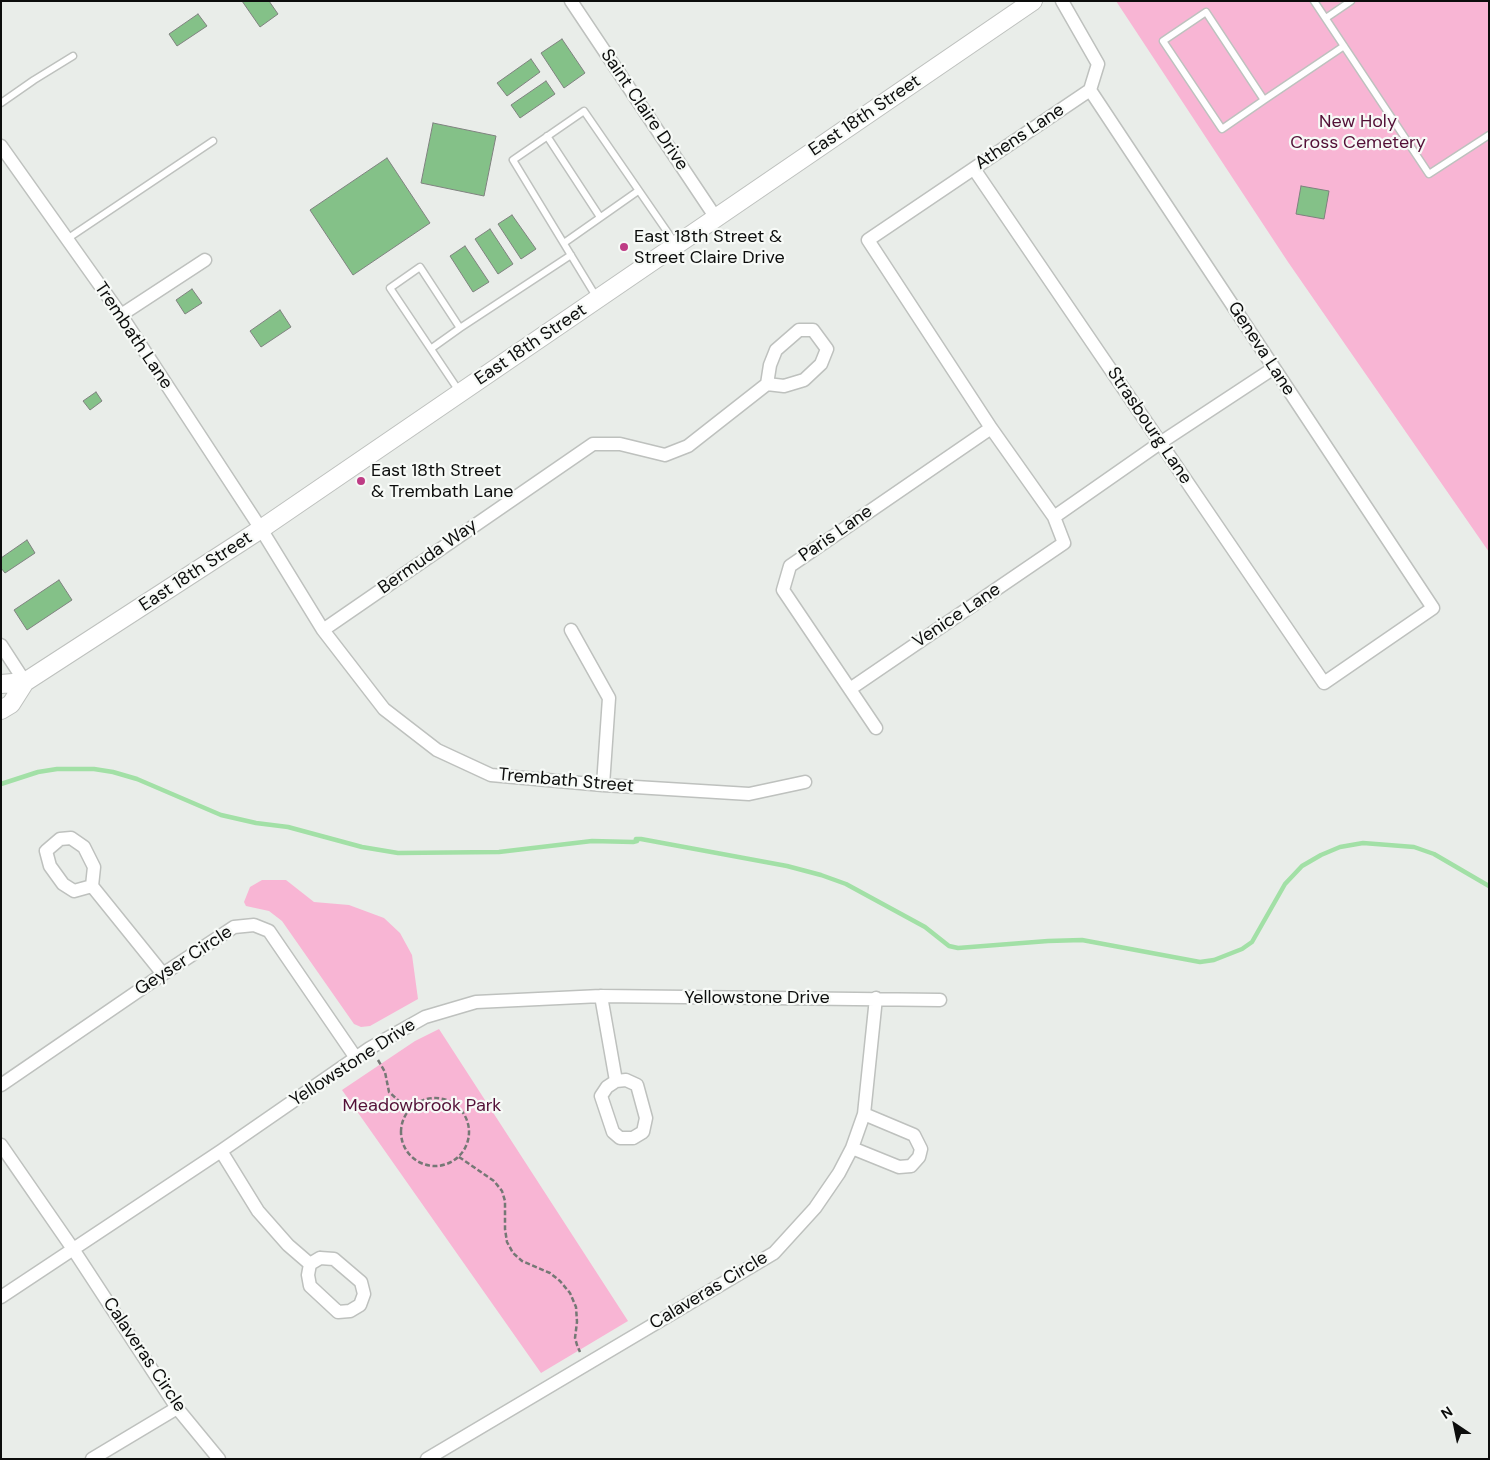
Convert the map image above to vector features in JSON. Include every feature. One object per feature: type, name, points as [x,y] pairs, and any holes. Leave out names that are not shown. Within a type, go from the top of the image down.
[{"type":"main road","name":"East 18th Street","points":[[1,710],[11,704],[25,682],[261,529],[1033,1]]},
{"type":"main road","name":"East 18th Street","points":[[1,684],[25,682]]},
{"type":"street","name":"Saint Claire Drive","points":[[571,1],[716,218]]},
{"type":"street","points":[[1062,1],[1098,64],[1090,90]]},
{"type":"street","name":"Athens Lane","points":[[991,428],[868,240],[1090,90]]},
{"type":"street","name":"Geneva Lane","points":[[1090,90],[1433,608],[1324,683]]},
{"type":"street","name":"Trembath Lane","points":[[1,146],[121,315],[261,529]]},
{"type":"street","name":"Strasbourg Lane","points":[[974,169],[1324,683]]},
{"type":"street","points":[[121,315],[205,260]]},
{"type":"street","points":[[800,330],[813,330],[826,349],[822,364],[804,380],[784,386],[768,384],[770,365],[776,350],[800,330]]},
{"type":"street","points":[[991,428],[1054,517],[1160,443],[1274,368]]},
{"type":"street","name":"Bermuda Way","points":[[323,630],[593,444],[620,444],[665,455],[688,446],[768,384]]},
{"type":"street","name":"Paris Lane","points":[[876,728],[783,590],[790,566],[991,428]]},
{"type":"street","name":"Venice Lane","points":[[850,689],[1064,543],[1054,517]]},
{"type":"street","name":"Trembath Street","points":[[261,529],[323,630],[384,709],[437,750],[491,775],[603,785],[749,794],[805,782]]},
{"type":"street","points":[[571,630],[609,698],[603,785]]},
{"type":"street","points":[[1,645],[25,682]]},
{"type":"street","points":[[92,886],[162,974]]},
{"type":"street","name":"Geyser Circle","points":[[1,1085],[162,974],[234,927],[254,925],[268,931],[356,1058]]},
{"type":"street","points":[[600,996],[616,1081]]},
{"type":"street","name":"Yellowstone Drive","points":[[1,1297],[222,1151],[370,1048],[425,1017],[476,1002],[600,996],[940,1000]]},
{"type":"street","name":"Calaveras Circle","points":[[427,1459],[774,1253],[815,1208],[839,1173],[852,1148],[864,1114],[876,998]]},
{"type":"street","points":[[626,1080],[637,1085],[646,1118],[642,1132],[633,1138],[620,1138],[613,1132],[601,1096],[607,1087],[616,1081],[626,1080]]},
{"type":"street","points":[[852,1148],[899,1167],[911,1166],[919,1158],[921,1149],[914,1135],[864,1114]]},
{"type":"street","points":[[1,1145],[73,1249]]},
{"type":"street","points":[[222,1151],[258,1211],[288,1245],[310,1264]]},
{"type":"street","name":"Calaveras Circle","points":[[73,1249],[177,1408],[219,1459]]},
{"type":"street","points":[[320,1258],[334,1259],[361,1282],[364,1294],[360,1305],[350,1311],[338,1312],[310,1286],[308,1275],[310,1264],[320,1258]]},
{"type":"street","points":[[92,1459],[177,1408]]},
{"type":"lane","points":[[1314,1],[1429,174],[1489,135]]},
{"type":"lane","points":[[1326,18],[1351,1]]},
{"type":"lane","points":[[1264,100],[1206,12],[1163,41],[1222,129],[1344,46]]},
{"type":"lane","points":[[1,103],[73,56]]},
{"type":"lane","points":[[597,300],[513,160],[547,136],[584,111],[676,246]]},
{"type":"lane","points":[[547,136],[600,218]]},
{"type":"lane","points":[[67,239],[213,141]]},
{"type":"lane","points":[[564,243],[638,191]]},
{"type":"lane","points":[[432,348],[571,255]]},
{"type":"lane","points":[[460,328],[420,267],[390,288],[460,392]]},
{"type":"path","points":[[370,1048],[384,1072],[389,1092],[409,1110]]},
{"type":"path","points":[[439,1098],[450,1101],[458,1107],[465,1116],[469,1126],[466,1148],[459,1157],[449,1164],[438,1167],[426,1166],[416,1161],[407,1153],[402,1143],[400,1131],[403,1119],[409,1110],[418,1103],[428,1099],[439,1098]]},
{"type":"path","points":[[459,1157],[494,1181],[502,1191],[505,1201],[507,1242],[513,1253],[522,1261],[550,1272],[570,1293],[576,1307],[577,1346],[588,1364]]},
{"type":"green space","name":"New Holy Cross Cemetery","points":[[1116,1],[1489,1],[1489,552],[1288,262]]},
{"type":"green space","points":[[262,880],[286,880],[314,902],[349,905],[384,918],[400,933],[412,955],[418,999],[370,1026],[361,1027],[354,1024],[282,921],[269,911],[246,906],[244,902],[250,887]]},
{"type":"green space","name":"Meadowbrook Park","points":[[439,1029],[628,1321],[541,1373],[342,1090],[415,1041]]},
{"type":"building","points":[[242,1],[269,1],[278,14],[260,27]]},
{"type":"building","points":[[198,14],[207,26],[177,46],[169,34]]},
{"type":"building","points":[[562,39],[585,73],[564,88],[541,53]]},
{"type":"building","points":[[531,59],[540,72],[507,96],[497,83]]},
{"type":"building","points":[[546,81],[555,94],[520,118],[511,105]]},
{"type":"building","points":[[433,123],[496,136],[484,196],[421,183]]},
{"type":"building","points":[[387,158],[430,223],[353,275],[310,210]]},
{"type":"building","points":[[1301,186],[1329,191],[1324,219],[1296,214]]},
{"type":"building","points":[[512,215],[536,249],[521,259],[498,224]]},
{"type":"building","points":[[490,229],[513,264],[498,274],[475,239]]},
{"type":"building","points":[[465,246],[489,282],[473,292],[450,256]]},
{"type":"building","points":[[192,289],[202,303],[185,314],[176,300]]},
{"type":"building","points":[[280,310],[291,327],[261,347],[250,331]]},
{"type":"building","points":[[96,392],[102,401],[90,410],[83,401]]},
{"type":"building","points":[[27,540],[35,553],[5,573],[1,568],[1,558]]},
{"type":"building","points":[[59,580],[72,600],[27,630],[14,610]]},
{"type":"waterway","points":[[1,784],[38,772],[57,769],[94,769],[113,772],[137,779],[221,815],[256,823],[288,827],[362,847],[398,853],[499,852],[592,841],[633,842],[637,841],[636,839],[641,839],[787,866],[821,875],[846,884],[925,927],[949,946],[958,948],[1082,940],[1200,962],[1214,960],[1242,949],[1252,942],[1285,884],[1302,866],[1340,847],[1363,843],[1414,847],[1434,854],[1489,886]]},
{"type":"place","name":"East 18th Street & Street Claire Drive","points":[[624,247]]},
{"type":"place","name":"East 18th Street & Trembath Lane","points":[[361,481]]}]
